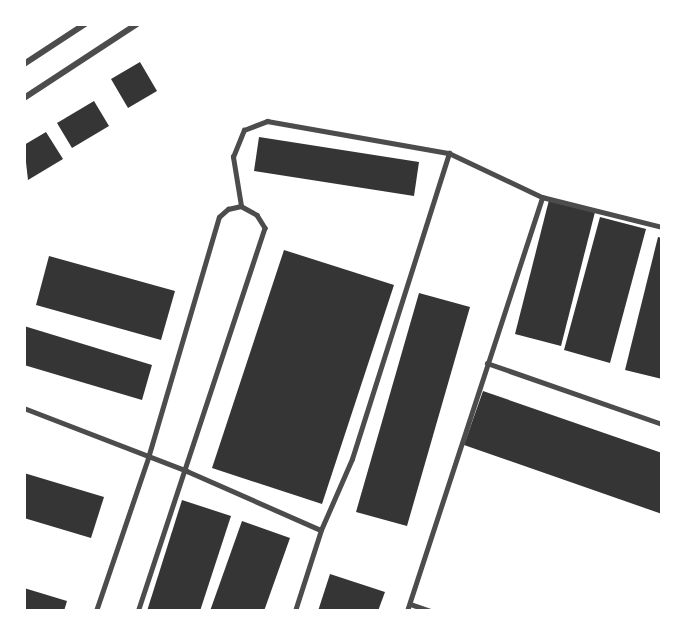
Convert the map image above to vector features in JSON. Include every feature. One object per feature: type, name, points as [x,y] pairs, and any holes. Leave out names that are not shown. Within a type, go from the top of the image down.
[{"type":"street","points":[[24,64],[85,24]]},
{"type":"street","points":[[24,99],[137,24]]},
{"type":"lane","points":[[241,207],[233,158],[244,130],[267,121],[449,153],[542,197],[662,227]]},
{"type":"lane","points":[[295,611],[321,530],[352,459],[449,153]]},
{"type":"lane","points":[[407,611],[542,197]]},
{"type":"lane","points":[[96,611],[148,458],[219,217],[228,209],[241,207],[257,215],[265,228],[188,471],[138,611]]},
{"type":"lane","points":[[487,363],[662,424]]},
{"type":"lane","points":[[24,408],[148,458],[188,471],[321,530]]},
{"type":"lane","points":[[410,604],[430,611]]},
{"type":"building","points":[[140,62],[157,91],[128,108],[111,79]]},
{"type":"building","points":[[94,101],[109,126],[72,148],[57,123]]},
{"type":"building","points":[[46,132],[63,159],[28,180],[24,145]]},
{"type":"building","points":[[259,137],[419,162],[414,196],[254,171]]},
{"type":"building","points":[[549,200],[595,212],[561,346],[515,334]]},
{"type":"building","points":[[600,217],[646,229],[610,363],[564,350]]},
{"type":"building","points":[[658,237],[662,238],[662,379],[625,370]]},
{"type":"building","points":[[284,250],[394,285],[322,504],[212,468]]},
{"type":"building","points":[[49,256],[175,291],[161,340],[36,305]]},
{"type":"building","points":[[419,293],[470,307],[407,526],[356,512]]},
{"type":"building","points":[[24,326],[152,365],[142,400],[24,365]]},
{"type":"building","points":[[483,391],[662,453],[662,514],[464,445]]},
{"type":"building","points":[[24,473],[104,497],[91,538],[24,518]]},
{"type":"building","points":[[182,500],[231,516],[200,611],[147,611]]},
{"type":"building","points":[[242,521],[290,538],[264,611],[210,611]]},
{"type":"building","points":[[330,574],[385,592],[378,611],[318,611]]},
{"type":"building","points":[[24,588],[67,601],[64,611],[24,611]]}]
